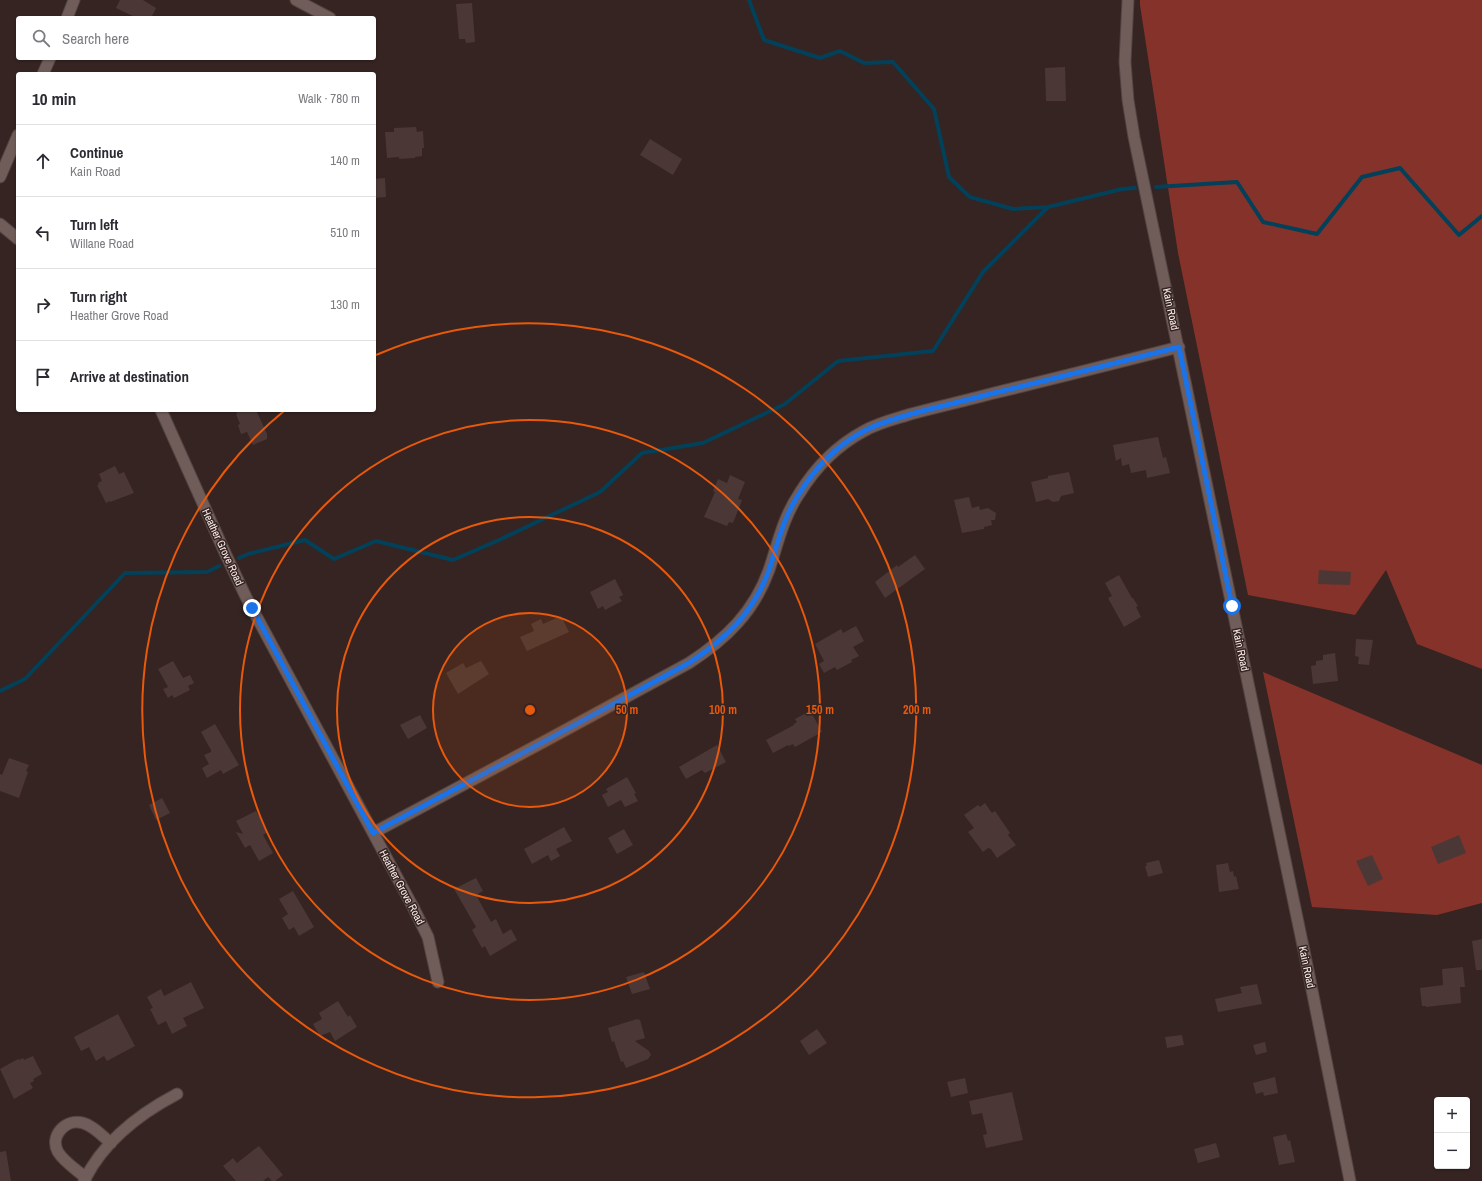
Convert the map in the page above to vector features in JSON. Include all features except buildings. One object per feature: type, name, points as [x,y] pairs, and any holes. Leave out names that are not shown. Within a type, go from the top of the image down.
[{"type":"street","points":[[68,16],[74,0]]},
{"type":"street","points":[[296,0],[326,16]]},
{"type":"street","name":"Kain Road","points":[[1128,0],[1125,62],[1128,100],[1134,137],[1309,972],[1350,1181]]},
{"type":"street","points":[[45,72],[49,60]]},
{"type":"street","points":[[0,177],[16,139]]},
{"type":"street","points":[[0,224],[16,237]]},
{"type":"street","points":[[373,833],[689,663],[725,637],[751,606],[764,582],[785,517],[798,494],[825,460],[846,442],[863,432],[890,420],[939,406],[1179,347]]},
{"type":"street","name":"Heather Grove Road","points":[[162,412],[246,597],[428,937],[438,982]]},
{"type":"street","points":[[111,1143],[91,1127],[78,1122],[70,1123],[62,1128],[57,1134],[55,1141],[57,1151],[85,1179],[111,1143],[143,1114],[177,1094]]},
{"type":"shaded area","points":[[1140,0],[1482,0],[1482,669],[1417,644],[1386,570],[1355,615],[1248,595],[1178,253]]},
{"type":"shaded area","points":[[1263,672],[1482,765],[1482,903],[1437,915],[1312,907]]},
{"type":"waterway","points":[[749,0],[764,40],[820,58],[840,51],[864,63],[893,62],[934,109],[949,177],[970,197],[1013,209],[1048,207],[1122,189],[1135,188]]},
{"type":"waterway","points":[[1156,187],[1237,182],[1263,222],[1317,234],[1362,177],[1400,168],[1459,235],[1482,216]]},
{"type":"waterway","points":[[239,558],[248,554],[305,540],[334,559],[376,541],[453,560],[600,492],[642,453],[703,443],[785,404],[838,361],[933,351],[983,272],[1048,207]]},
{"type":"waterway","points":[[0,691],[25,679],[125,573],[207,572],[219,566]]},
{"type":"route","points":[[252,608],[373,833],[689,663],[725,637],[751,606],[764,582],[785,517],[798,494],[819,466],[846,442],[878,424],[939,406],[989,395],[1179,347],[1232,606]]}]
